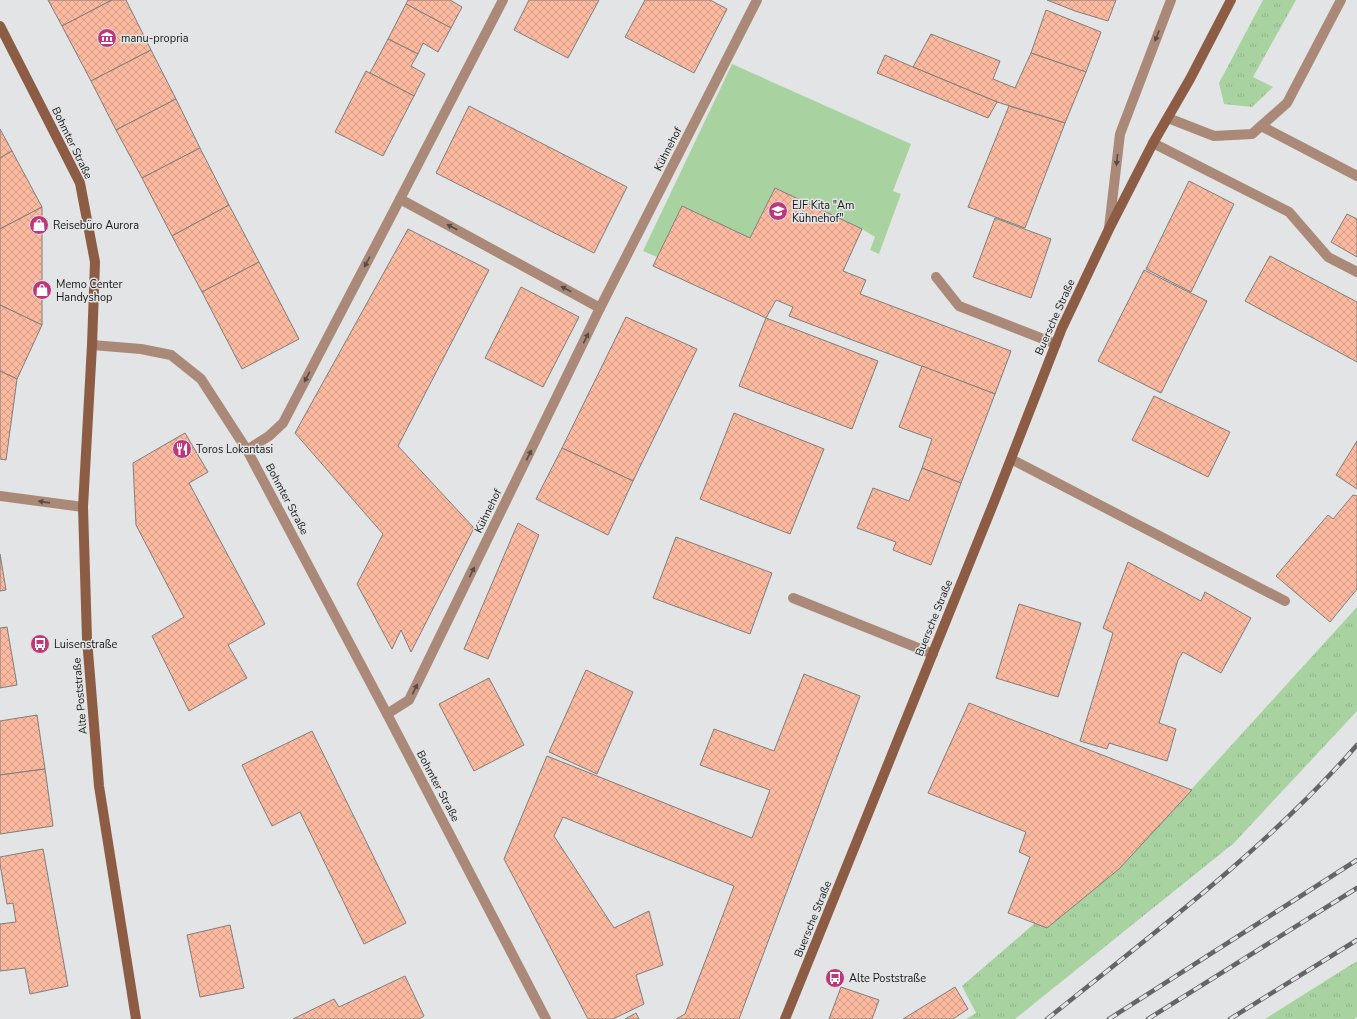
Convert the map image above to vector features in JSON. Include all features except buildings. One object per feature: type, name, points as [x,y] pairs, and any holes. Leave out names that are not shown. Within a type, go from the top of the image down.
[{"type":"main road","name":"Buersche Straße","points":[[786,1019],[1056,344],[1109,229],[1152,143],[1168,118],[1231,0]]},
{"type":"main road","name":"Bohmter Straße","points":[[0,26],[80,183],[95,262],[92,345]]},
{"type":"main road","name":"Alte Poststraße","points":[[92,345],[83,507],[87,639],[99,786],[136,1019]]},
{"type":"street","points":[[247,450],[269,436],[283,423],[504,0]]},
{"type":"street","name":"Kühnehof","points":[[387,714],[409,700],[600,308],[757,0]]},
{"type":"street","name":"Buersche Straße","points":[[1109,229],[1120,134],[1171,0]]},
{"type":"street","points":[[1168,118],[1214,136],[1252,134],[1287,103],[1341,0]]},
{"type":"street","points":[[1261,126],[1357,176]]},
{"type":"street","points":[[1152,143],[1289,212],[1328,257],[1357,272]]},
{"type":"street","points":[[400,199],[600,308]]},
{"type":"street","points":[[936,277],[958,306],[1056,344]]},
{"type":"street","name":"Bohmter Straße","points":[[92,345],[142,348],[171,355],[201,379],[247,450],[546,1019]]},
{"type":"street","points":[[1011,459],[1285,601]]},
{"type":"street","points":[[0,496],[83,507]]},
{"type":"street","points":[[793,598],[933,654]]},
{"type":"green space","points":[[1263,0],[1296,0],[1253,77],[1273,87],[1252,107],[1224,104],[1219,83]]},
{"type":"green space","points":[[732,64],[911,144],[893,191],[901,194],[879,254],[870,250],[875,237],[862,229],[775,188],[750,238],[682,206],[657,257],[643,251]]},
{"type":"green space","points":[[1357,607],[1357,711],[1234,843],[1015,1019],[966,1019],[976,1013],[962,986],[1035,923],[1047,928],[1119,869]]},
{"type":"green space","points":[[1357,961],[1357,1017],[1354,1019],[1265,1019]]},
{"type":"railway","points":[[1047,1019],[1169,921],[1247,854],[1322,783],[1357,745]]},
{"type":"railway","points":[[1109,1019],[1357,860]]},
{"type":"railway","points":[[1148,1019],[1357,888]]},
{"type":"railway","points":[[1230,1019],[1357,940]]},
{"type":"place","name":"manu-propria","points":[[107,38]]},
{"type":"place","name":"EJF Kita \"Am Kühnehof\"","points":[[778,211]]},
{"type":"place","name":"Reisebüro Aurora","points":[[39,225]]},
{"type":"place","name":"Memo Center Handyshop","points":[[42,290]]},
{"type":"place","name":"Toros Lokantasi","points":[[182,449]]},
{"type":"place","name":"Luisenstraße","points":[[40,644]]},
{"type":"place","name":"Alte Poststraße","points":[[835,978]]}]
